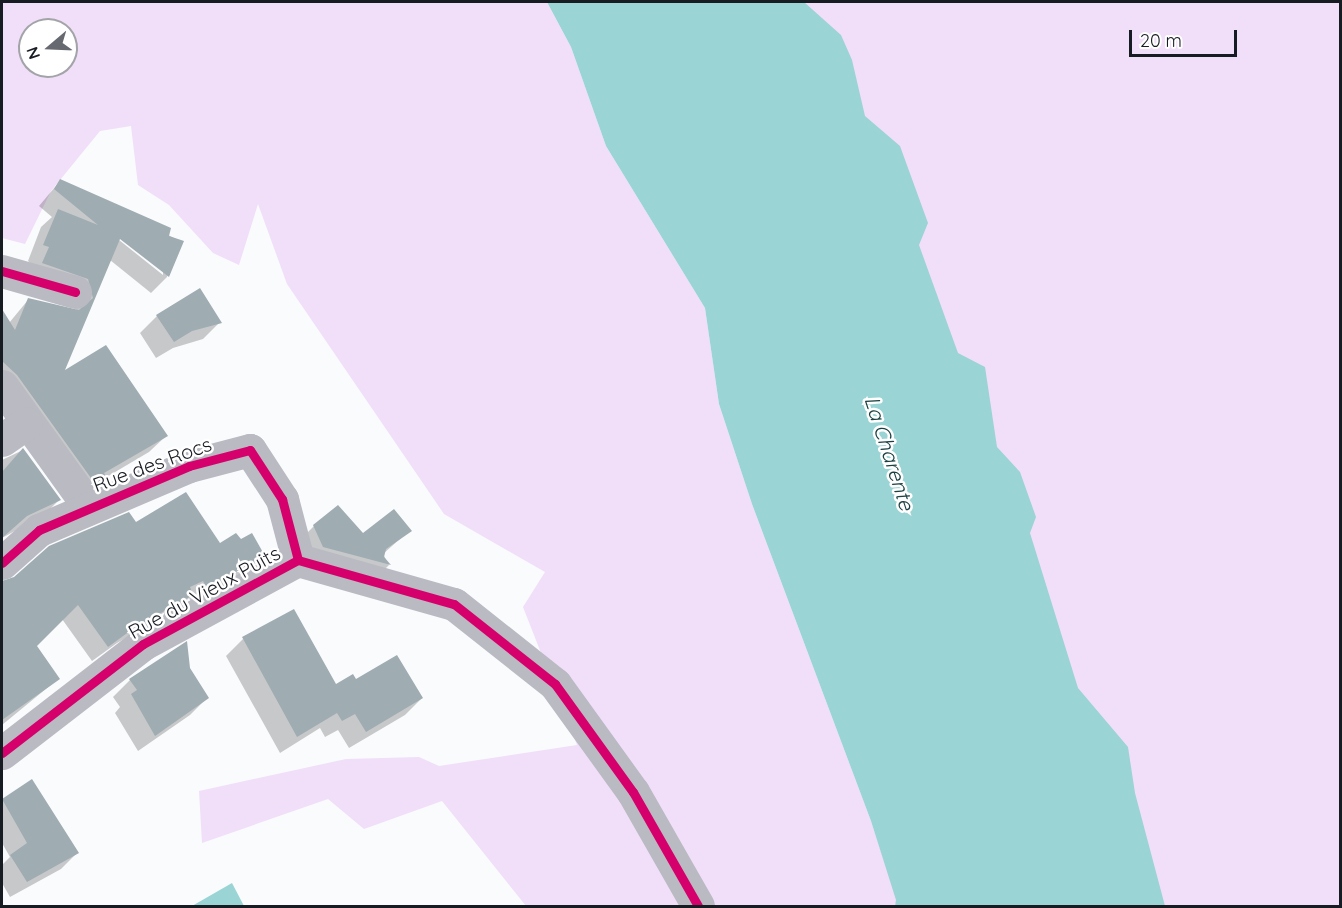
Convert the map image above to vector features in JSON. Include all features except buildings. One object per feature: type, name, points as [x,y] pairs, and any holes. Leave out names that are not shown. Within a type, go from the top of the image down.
[{"type":"street","points":[[2,271],[75,292]]},
{"type":"street","name":"Rue des Rocs","points":[[2,386],[14,431],[89,507],[189,466],[250,450],[282,499],[298,560]]},
{"type":"street","points":[[2,563],[39,530],[89,507]]},
{"type":"street","name":"Rue du Vieux Puits","points":[[2,753],[143,644],[298,560],[454,604],[555,684],[633,792],[698,906]]},
{"type":"shaded area","points":[[2,2],[547,2],[571,47],[606,146],[705,308],[719,404],[752,504],[871,821],[897,900],[895,906],[526,906],[442,801],[364,829],[328,799],[202,843],[199,791],[346,759],[419,757],[439,766],[577,745],[523,607],[545,572],[444,514],[287,284],[258,204],[239,265],[213,253],[169,205],[138,185],[131,126],[100,131],[51,191],[25,244],[2,238]]},
{"type":"shaded area","points":[[767,2],[1340,2],[1340,906],[1124,906]]},
{"type":"water","name":"La Charente","points":[[547,2],[804,2],[841,35],[852,60],[865,116],[900,146],[928,223],[919,245],[958,353],[985,367],[997,447],[1020,472],[1036,517],[1030,533],[1078,688],[1128,747],[1135,793],[1165,906],[895,906],[896,900],[871,821],[752,504],[719,404],[705,308],[606,146],[571,47]]},
{"type":"water","points":[[232,883],[244,906],[192,906]]},
{"type":"cycle path","points":[[2,271],[75,292]]},
{"type":"cycle path","points":[[2,563],[39,530],[189,466],[250,450],[282,499],[298,560]]},
{"type":"cycle path","points":[[2,753],[143,644],[298,560],[454,604],[555,684],[633,792],[698,906]]}]
